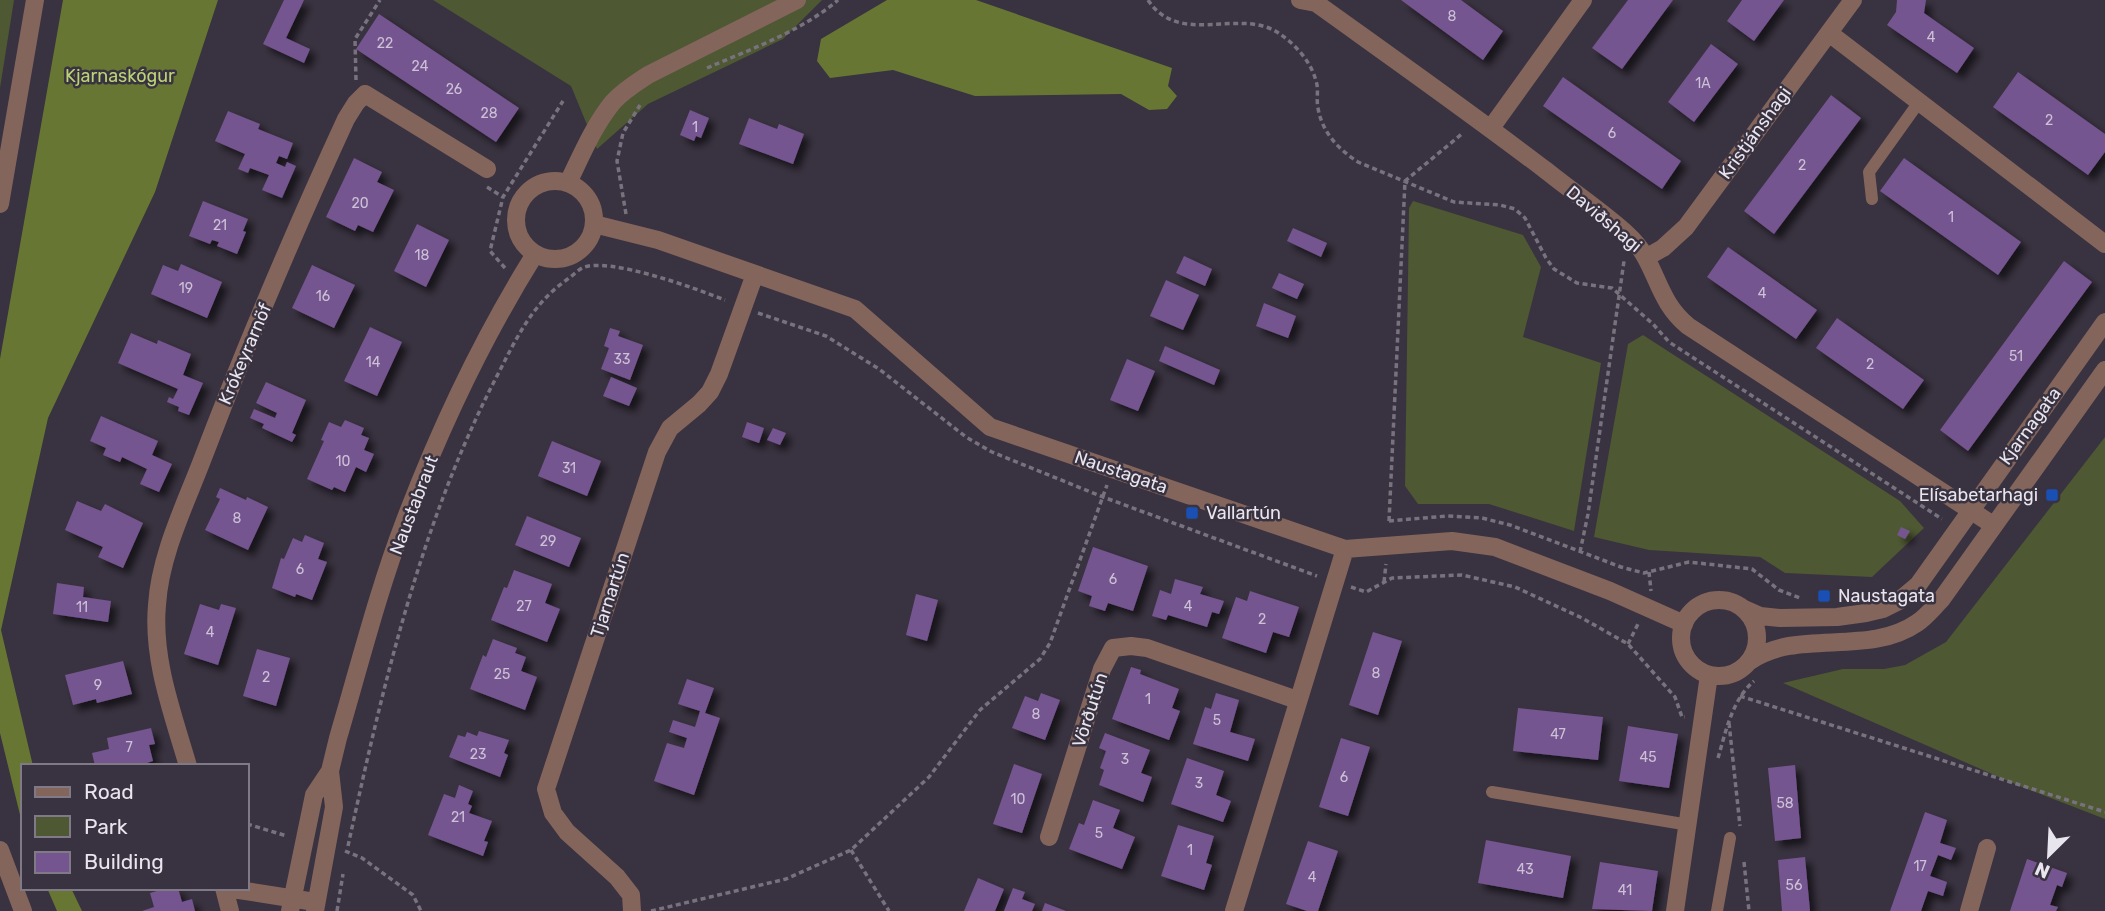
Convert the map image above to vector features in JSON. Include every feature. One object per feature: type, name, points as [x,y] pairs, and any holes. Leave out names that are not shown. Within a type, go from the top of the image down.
[{"type":"street","points":[[0,204],[35,0]]},
{"type":"street","points":[[568,183],[602,118],[615,100],[632,86],[648,75],[797,0]]},
{"type":"street","points":[[1485,124],[1583,0]]},
{"type":"street","name":"Kristjánshagi","points":[[1647,257],[1663,248],[1686,226],[1853,0]]},
{"type":"street","name":"Daviðshagi","points":[[1311,1],[1485,124],[1628,234],[1647,257],[1662,294],[1678,318],[1688,326],[1993,525]]},
{"type":"street","points":[[1829,33],[2105,244]]},
{"type":"street","name":"Krókeyrarnöf","points":[[187,764],[156,642],[157,603],[163,573],[175,532],[231,384],[346,119],[365,94],[487,169]]},
{"type":"street","points":[[555,181],[568,183],[577,188],[591,203],[594,224],[584,247],[573,255],[547,259],[525,246],[518,235],[517,209],[531,188],[555,181]]},
{"type":"street","name":"Naustagata","points":[[594,224],[625,231],[855,309],[990,427],[1345,549],[1452,541],[1495,547],[1684,624]]},
{"type":"street","name":"Naustabraut","points":[[315,907],[334,807],[330,771],[403,524],[465,379],[496,319],[535,254]]},
{"type":"street","name":"Tjarnartún","points":[[632,911],[631,895],[617,877],[567,832],[553,813],[547,789],[657,452],[670,428],[710,392],[719,374],[754,274]]},
{"type":"street","name":"Kjarnagata","points":[[1742,608],[1760,616],[1780,618],[1837,617],[1882,609],[1899,601],[1918,585],[2105,322]]},
{"type":"street","name":"Kjarnagata","points":[[1750,661],[1769,651],[1887,636],[1917,624],[1941,600],[2105,370]]},
{"type":"street","points":[[1234,911],[1345,549]]},
{"type":"street","points":[[1718,600],[1731,602],[1742,608],[1756,627],[1755,651],[1750,661],[1732,674],[1720,676],[1709,675],[1690,663],[1681,642],[1684,624],[1694,610],[1705,603],[1718,600]]},
{"type":"street","name":"Vörðutún","points":[[1049,837],[1102,669],[1113,648],[1147,648],[1297,700]]},
{"type":"street","points":[[1675,911],[1709,675]]},
{"type":"street","name":"Naustabraut","points":[[291,904],[314,795],[330,771]]},
{"type":"street","points":[[1969,911],[1987,848]]},
{"type":"street","points":[[0,850],[23,911]]},
{"type":"street","points":[[225,890],[230,911]]},
{"type":"street","points":[[233,890],[315,907]]},
{"type":"lane","points":[[1872,200],[1869,172],[1919,102]]},
{"type":"lane","points":[[1492,792],[1689,825]]},
{"type":"lane","points":[[1717,911],[1735,835]]},
{"type":"path","points":[[701,71],[771,40],[827,10],[838,0]]},
{"type":"path","points":[[1148,0],[1159,14],[1179,23],[1261,25],[1281,35],[1298,50],[1313,71],[1321,120],[1336,144],[1358,162],[1454,202],[1500,205],[1515,209],[1525,218],[1546,258],[1565,278],[1577,283],[1604,285],[1620,294],[1669,342],[1942,519],[1943,508],[1950,498]]},
{"type":"path","points":[[625,231],[626,207],[617,161],[623,134],[640,104],[649,99]]},
{"type":"path","points":[[505,268],[490,251],[503,197],[564,101]]},
{"type":"path","points":[[1405,181],[1485,124]]},
{"type":"path","points":[[1384,582],[1405,181]]},
{"type":"path","points":[[1580,552],[1588,514],[1628,234]]},
{"type":"path","points":[[337,911],[371,743],[405,612],[435,520],[477,415],[523,327],[546,295],[584,267],[617,266],[706,293],[826,336],[879,369],[966,437],[1003,456],[1103,497],[1335,582],[1367,592],[1392,578],[1462,575],[1515,587],[1582,618],[1628,644],[1675,697],[1682,717],[1729,721],[1735,835]]},
{"type":"path","points":[[651,911],[786,879],[851,850],[929,777],[980,710],[1040,659],[1050,643],[1113,470]]},
{"type":"path","points":[[1388,521],[1447,516],[1482,518],[1510,525],[1644,573],[1689,562],[1752,569],[1779,590],[1802,599]]},
{"type":"path","points":[[1740,696],[2105,811]]},
{"type":"path","points":[[851,850],[889,911]]},
{"type":"path","points":[[1744,858],[1749,911]]},
{"type":"green space","points":[[0,0],[14,0],[0,88]]},
{"type":"green space","name":"Kjarnaskógur","points":[[63,0],[218,0],[155,192],[48,418],[1,630],[33,764],[21,764],[21,819],[0,733],[0,359]]},
{"type":"green space","points":[[433,0],[822,0],[783,39],[648,104],[597,149],[571,86]]},
{"type":"green space","points":[[887,0],[976,0],[1172,68],[1168,86],[1177,96],[1167,109],[1149,110],[1121,94],[975,96],[893,70],[830,78],[817,61],[821,39]]},
{"type":"green space","points":[[1413,201],[1523,235],[1541,267],[1523,337],[1601,363],[1574,531],[1489,504],[1418,504],[1405,486],[1409,208]]},
{"type":"green space","points":[[1643,335],[1900,501],[1924,528],[1872,577],[1785,573],[1760,557],[1649,550],[1594,537],[1628,344]]},
{"type":"green space","points":[[2105,437],[2105,819],[2022,787],[1783,683],[1843,669],[1884,669],[1905,665],[1946,642]]},
{"type":"green space","points":[[48,890],[72,890],[82,911],[57,911]]},
{"type":"building","points":[[284,0],[304,0],[286,38],[310,49],[304,63],[263,44]]},
{"type":"building","points":[[1401,0],[1461,0],[1503,31],[1483,60]]},
{"type":"building","points":[[1628,0],[1673,0],[1622,69],[1592,48]]},
{"type":"building","points":[[1742,0],[1784,0],[1754,41],[1727,21]]},
{"type":"building","points":[[1897,0],[1926,0],[1924,13],[1974,48],[1957,73],[1887,25],[1896,12]]},
{"type":"building","points":[[379,14],[519,108],[496,142],[356,49]]},
{"type":"building","points":[[1711,44],[1738,64],[1694,122],[1668,102]]},
{"type":"building","points":[[2018,72],[2105,134],[2105,152],[2088,175],[1993,107]]},
{"type":"building","points":[[1563,77],[1681,161],[1662,189],[1543,106]]},
{"type":"building","points":[[1831,95],[1861,118],[1774,234],[1744,211]]},
{"type":"building","points":[[690,110],[709,118],[701,138],[696,136],[694,141],[680,135]]},
{"type":"building","points":[[228,111],[260,124],[258,129],[293,143],[287,159],[279,156],[276,163],[285,167],[287,162],[296,166],[282,198],[262,190],[269,175],[250,168],[248,173],[238,169],[245,154],[215,141]]},
{"type":"building","points":[[749,118],[777,129],[779,124],[804,134],[793,164],[739,144]]},
{"type":"building","points":[[354,158],[382,172],[377,182],[394,190],[373,232],[358,225],[355,231],[326,217]]},
{"type":"building","points":[[1904,158],[2021,242],[1998,275],[1880,191]]},
{"type":"building","points":[[203,201],[248,219],[237,254],[217,246],[219,242],[212,240],[210,244],[189,236]]},
{"type":"building","points":[[417,224],[449,240],[426,287],[394,271]]},
{"type":"building","points":[[1293,228],[1327,243],[1321,257],[1287,241]]},
{"type":"building","points":[[1728,247],[1817,310],[1796,339],[1707,277]]},
{"type":"building","points":[[1184,256],[1212,269],[1205,286],[1176,273]]},
{"type":"building","points":[[2064,261],[2092,282],[1968,451],[1940,430]]},
{"type":"building","points":[[181,264],[222,282],[207,318],[151,294],[163,265],[178,271]]},
{"type":"building","points":[[312,265],[355,285],[334,328],[292,308]]},
{"type":"building","points":[[1279,273],[1304,284],[1297,299],[1272,288]]},
{"type":"building","points":[[1166,280],[1199,295],[1183,330],[1150,316]]},
{"type":"building","points":[[1264,303],[1296,316],[1288,338],[1256,326]]},
{"type":"building","points":[[1837,318],[1924,380],[1903,409],[1816,348]]},
{"type":"building","points":[[370,327],[402,342],[377,396],[344,381]]},
{"type":"building","points":[[610,328],[620,331],[618,336],[643,345],[630,380],[601,369],[609,348],[604,346]]},
{"type":"building","points":[[131,333],[157,344],[158,340],[191,354],[183,375],[203,383],[189,415],[178,411],[179,407],[167,402],[169,397],[173,399],[178,389],[118,363]]},
{"type":"building","points":[[1165,346],[1220,370],[1214,385],[1159,361]]},
{"type":"building","points":[[1127,359],[1155,371],[1138,411],[1110,400]]},
{"type":"building","points":[[611,377],[637,388],[629,406],[603,396]]},
{"type":"building","points":[[266,382],[306,400],[292,433],[296,435],[292,442],[262,428],[264,424],[250,418],[254,409],[275,418],[277,413],[256,403]]},
{"type":"building","points":[[101,416],[158,441],[152,455],[172,464],[159,492],[140,484],[147,469],[122,457],[120,462],[103,455],[106,448],[90,441]]},
{"type":"building","points":[[345,420],[364,428],[361,435],[369,438],[364,450],[374,454],[366,472],[356,467],[345,492],[334,487],[332,490],[307,479],[324,441],[321,440],[329,422],[341,427]]},
{"type":"building","points":[[747,422],[764,428],[759,443],[742,437]]},
{"type":"building","points":[[773,428],[786,433],[780,445],[767,440]]},
{"type":"building","points":[[552,441],[601,461],[587,496],[538,476]]},
{"type":"building","points":[[220,488],[268,507],[248,550],[205,530],[220,499],[216,497]]},
{"type":"building","points":[[77,501],[101,511],[105,504],[143,523],[123,568],[98,557],[103,547],[65,530]]},
{"type":"building","points":[[527,516],[581,538],[569,567],[515,545]]},
{"type":"building","points":[[1901,527],[1910,531],[1905,539],[1897,535]]},
{"type":"building","points":[[305,535],[324,543],[318,559],[327,562],[312,600],[272,588],[281,558],[284,559],[293,538],[302,542]]},
{"type":"building","points":[[1093,547],[1148,566],[1133,611],[1108,603],[1105,611],[1089,606],[1092,596],[1078,591]]},
{"type":"building","points":[[514,570],[552,584],[545,603],[560,609],[547,642],[491,620]]},
{"type":"building","points":[[1175,579],[1203,587],[1200,594],[1224,601],[1219,614],[1212,612],[1207,627],[1168,615],[1166,620],[1152,616],[1160,590],[1171,594]]},
{"type":"building","points":[[57,583],[84,587],[83,597],[111,601],[108,622],[53,614]]},
{"type":"building","points":[[1250,591],[1299,607],[1289,637],[1273,632],[1266,653],[1222,638],[1236,597],[1247,601]]},
{"type":"building","points":[[916,594],[938,600],[927,641],[906,635]]},
{"type":"building","points":[[200,604],[219,610],[221,604],[236,608],[218,665],[184,654]]},
{"type":"building","points":[[1373,632],[1402,641],[1378,715],[1349,705]]},
{"type":"building","points":[[493,639],[517,648],[515,653],[526,657],[521,671],[537,677],[525,710],[470,689],[483,655],[486,657]]},
{"type":"building","points":[[257,649],[290,658],[276,706],[243,696]]},
{"type":"building","points":[[123,661],[132,694],[97,703],[96,699],[73,705],[65,675]]},
{"type":"building","points":[[1131,667],[1141,670],[1140,674],[1179,689],[1172,708],[1180,711],[1169,740],[1112,719]]},
{"type":"building","points":[[687,679],[714,688],[705,713],[720,718],[694,795],[654,781],[667,743],[684,748],[687,738],[669,732],[673,720],[695,727],[700,711],[678,704]]},
{"type":"building","points":[[1041,693],[1060,700],[1045,740],[1012,728],[1025,696],[1038,701]]},
{"type":"building","points":[[1216,693],[1239,700],[1230,732],[1255,739],[1248,761],[1193,744],[1205,707],[1211,709]]},
{"type":"building","points":[[1518,708],[1603,717],[1598,760],[1513,751]]},
{"type":"building","points":[[1628,726],[1678,734],[1669,788],[1619,781]]},
{"type":"building","points":[[151,728],[155,744],[149,745],[153,761],[147,764],[95,764],[92,753],[109,749],[107,738]]},
{"type":"building","points":[[479,731],[509,740],[504,753],[508,755],[500,777],[449,757],[458,735],[465,737],[467,732],[477,736]]},
{"type":"building","points":[[1105,733],[1150,750],[1141,773],[1152,777],[1143,802],[1099,785],[1104,770],[1100,768],[1106,751],[1099,748]]},
{"type":"building","points":[[1341,738],[1370,747],[1348,816],[1319,807]]},
{"type":"building","points":[[1187,758],[1224,771],[1216,795],[1231,801],[1223,822],[1171,804]]},
{"type":"building","points":[[1014,764],[1042,774],[1022,833],[993,824]]},
{"type":"building","points":[[1795,765],[1801,838],[1775,841],[1768,768]]},
{"type":"building","points":[[459,785],[473,791],[468,804],[472,806],[469,813],[492,821],[484,841],[488,842],[483,856],[428,835],[444,794],[455,798]]},
{"type":"building","points":[[1093,800],[1120,810],[1113,828],[1135,837],[1122,869],[1069,849],[1079,823],[1084,825]]},
{"type":"building","points":[[1925,812],[1947,820],[1940,843],[1956,848],[1951,860],[1938,855],[1930,876],[1947,882],[1943,896],[1928,891],[1921,911],[1890,911]]},
{"type":"building","points":[[1178,825],[1214,836],[1206,863],[1212,865],[1204,890],[1161,876]]},
{"type":"building","points":[[1486,840],[1571,856],[1563,898],[1478,883]]},
{"type":"building","points":[[1308,841],[1338,851],[1318,911],[1307,911],[1286,904]]},
{"type":"building","points":[[1805,857],[1810,911],[1782,911],[1778,860]]},
{"type":"building","points":[[2027,859],[2067,873],[2062,887],[2057,885],[2050,905],[2058,907],[2056,911],[2010,911]]},
{"type":"building","points":[[1600,862],[1658,871],[1652,911],[1592,909]]},
{"type":"building","points":[[978,878],[1004,889],[995,911],[964,911]]},
{"type":"building","points":[[1013,888],[1025,892],[1022,899],[1035,904],[1032,911],[1004,911]]},
{"type":"building","points":[[179,890],[182,902],[192,899],[195,911],[142,911],[154,907],[150,893]]},
{"type":"building","points":[[1045,903],[1066,911],[1042,911]]},
{"type":"place","name":"Elísabetarhagi","points":[[2052,495]]},
{"type":"place","name":"Vallartún","points":[[1192,513]]},
{"type":"place","name":"Naustagata","points":[[1824,596]]}]
